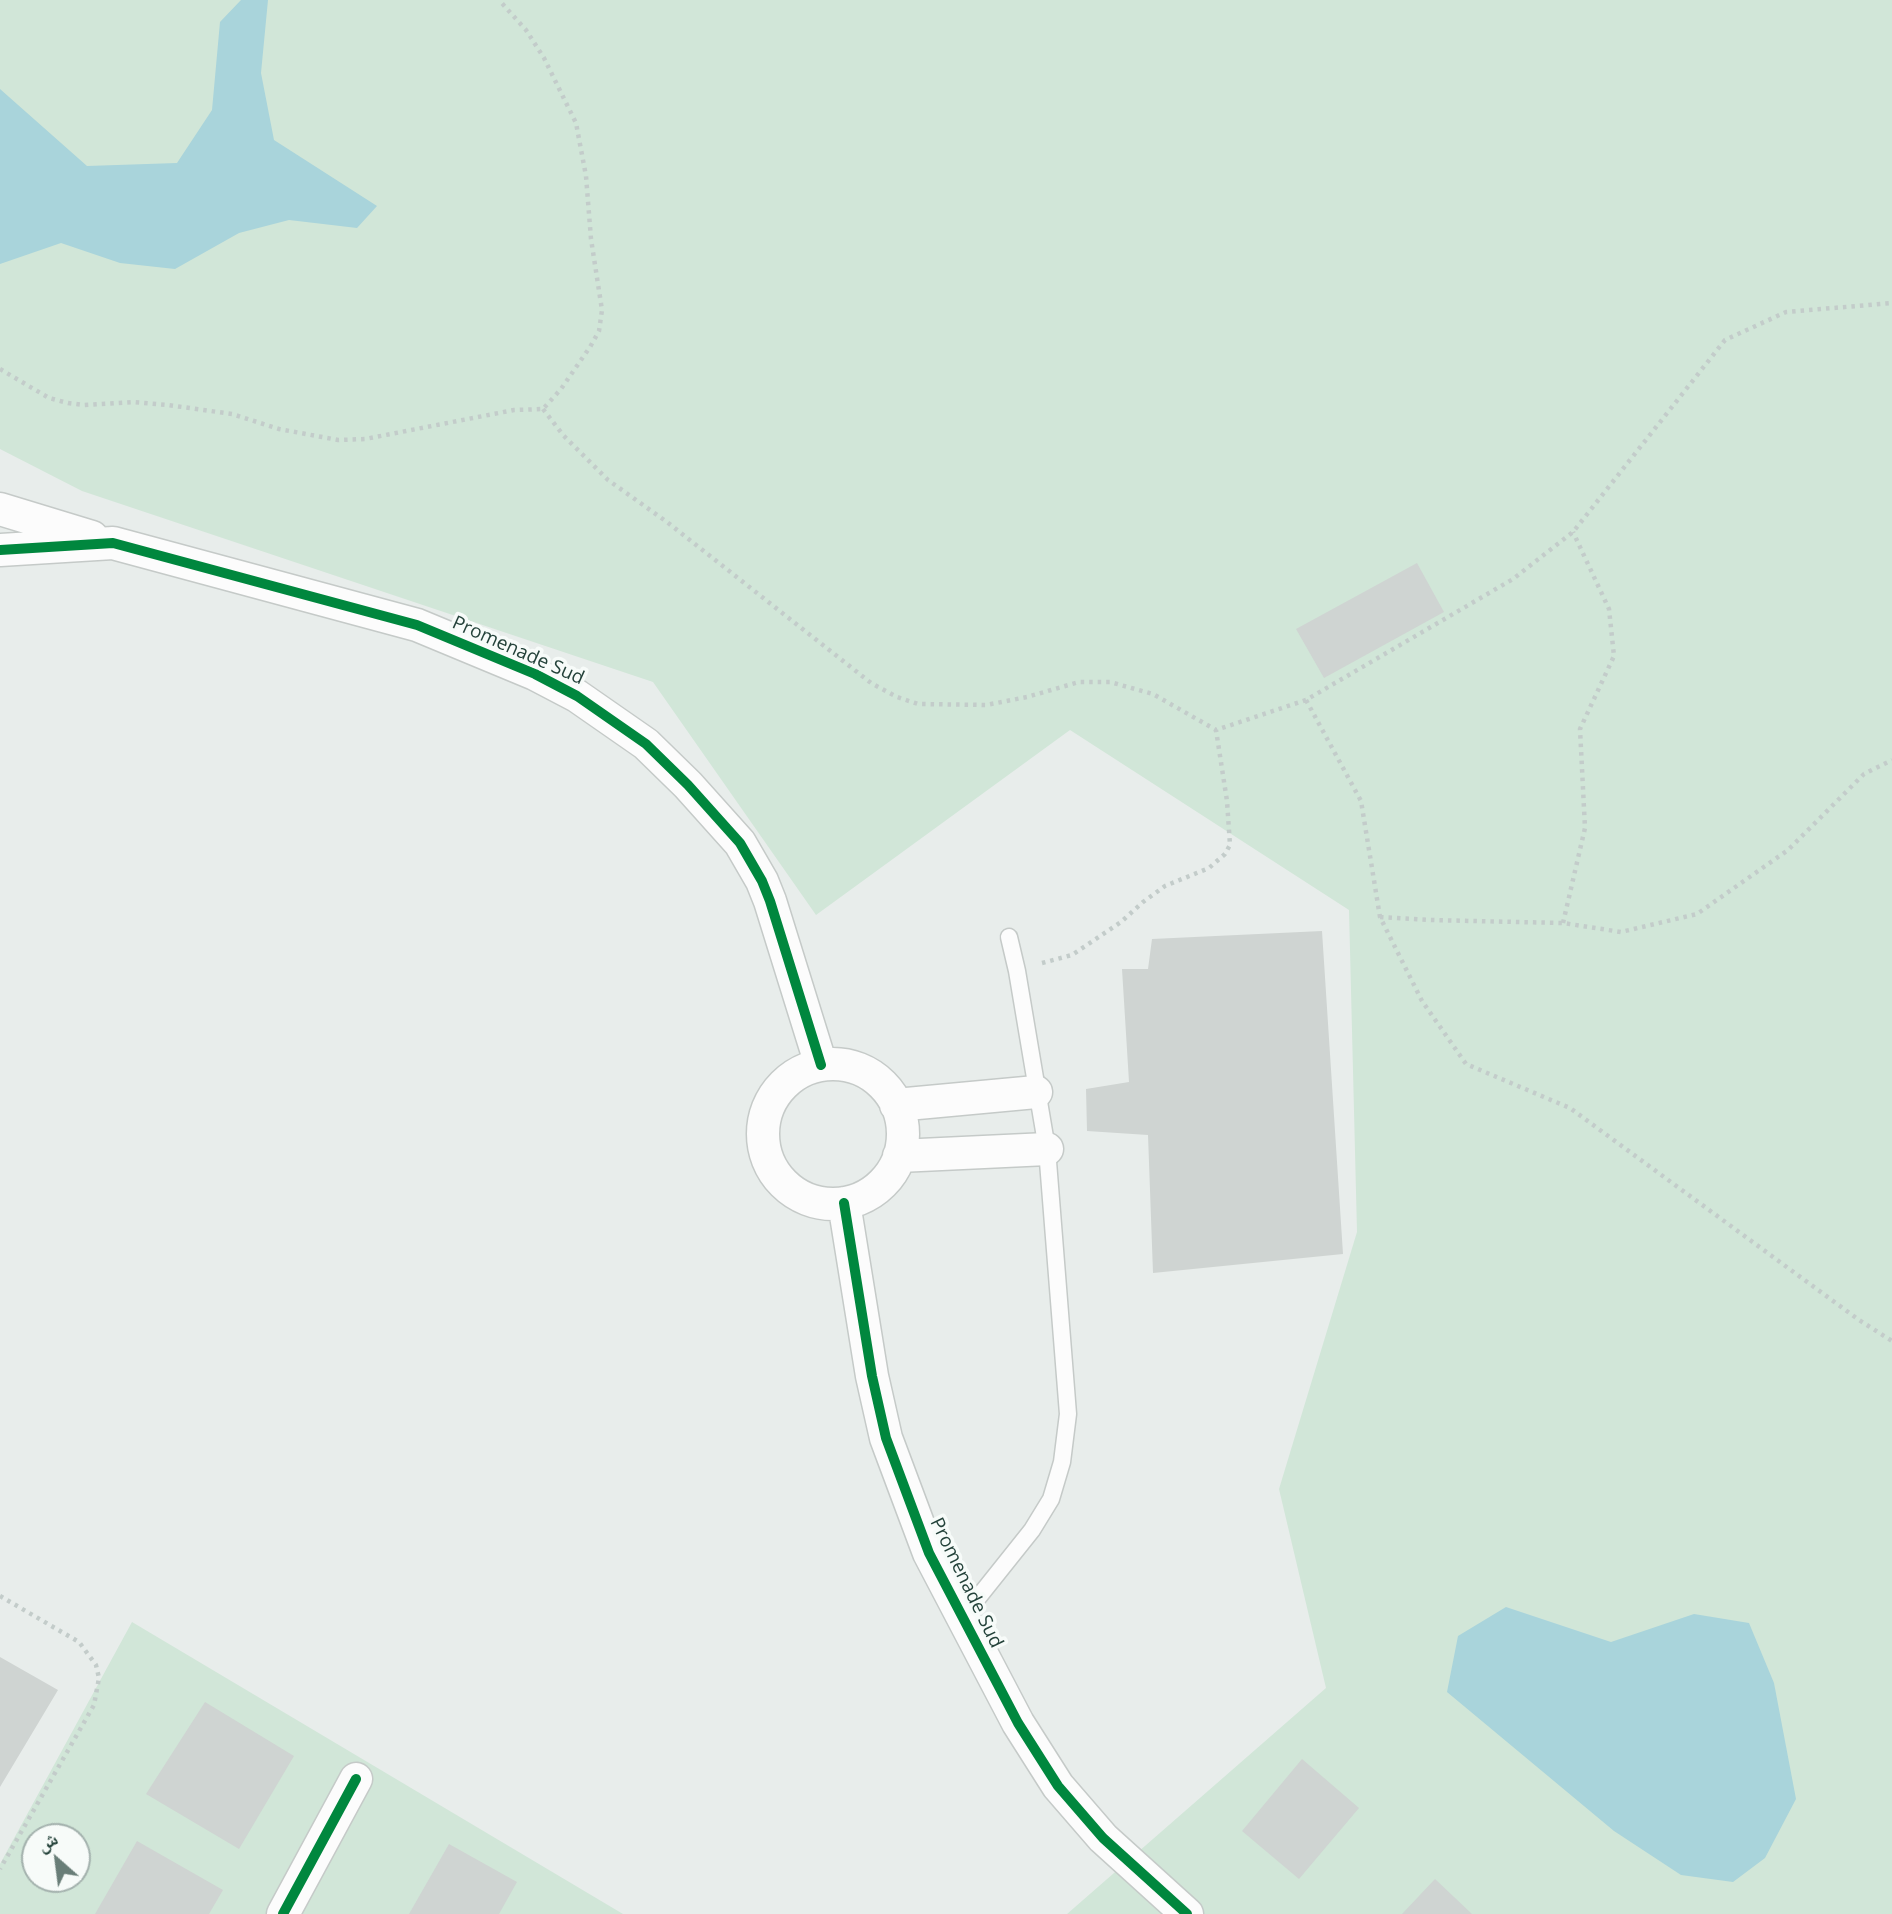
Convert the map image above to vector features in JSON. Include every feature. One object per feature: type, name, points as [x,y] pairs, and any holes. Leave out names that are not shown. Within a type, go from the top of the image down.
[{"type":"street","points":[[0,509],[113,543]]},
{"type":"street","name":"Promenade Sud","points":[[0,550],[113,543],[417,625],[535,674],[577,696],[646,744],[734,836],[762,881],[774,912],[821,1065]]},
{"type":"street","points":[[837,1064],[866,1072],[884,1086],[896,1105],[902,1130],[899,1156],[892,1171],[874,1189],[860,1198],[844,1203],[814,1201],[787,1187],[769,1163],[763,1142],[764,1119],[777,1092],[800,1072],[821,1065],[837,1064]]},
{"type":"street","points":[[896,1105],[1036,1092]]},
{"type":"street","points":[[899,1156],[1046,1149]]},
{"type":"street","name":"Promenade Sud","points":[[844,1203],[872,1376],[886,1437],[929,1553],[961,1619],[1018,1723],[1058,1786],[1102,1838],[1187,1914]]},
{"type":"street","points":[[283,1914],[356,1779]]},
{"type":"lane","points":[[961,1619],[1032,1530],[1051,1499],[1062,1462],[1068,1414],[1046,1149],[1009,937]]},
{"type":"path","points":[[0,369],[50,398],[68,403],[83,405],[134,402],[168,405],[232,414],[279,429],[338,440],[365,439],[514,410],[543,409],[561,389],[590,347],[599,331],[602,310],[591,239],[583,156],[576,123],[544,58],[526,30],[499,0]]},
{"type":"path","points":[[543,409],[563,435],[608,480],[667,522],[871,682],[897,698],[918,704],[986,705],[1079,682],[1110,681],[1153,694],[1216,730],[1306,700],[1513,579],[1573,532],[1725,340],[1786,312],[1892,303]]},
{"type":"path","points":[[1563,923],[1585,828],[1580,729],[1614,656],[1609,609],[1573,532]]},
{"type":"path","points":[[1306,700],[1361,801],[1380,917],[1422,1001],[1466,1064],[1570,1108],[1858,1320],[1892,1341]]},
{"type":"path","points":[[1017,971],[1072,955],[1121,922],[1165,886],[1209,868],[1225,854],[1230,845],[1227,801],[1216,730]]},
{"type":"path","points":[[1380,917],[1563,923],[1621,932],[1697,914],[1788,850],[1864,774],[1892,760]]},
{"type":"path","points":[[0,1596],[79,1642],[96,1665],[99,1678],[94,1705],[0,1869]]},
{"type":"green space","points":[[0,0],[1892,0],[1892,1914],[1067,1914],[1326,1688],[1279,1489],[1357,1232],[1349,910],[1070,730],[816,915],[653,682],[82,491],[0,449]]},
{"type":"green space","points":[[132,1622],[623,1914],[0,1914],[0,1864],[21,1826],[21,1893],[91,1893],[91,1823],[22,1823]]},
{"type":"water","points":[[241,0],[268,0],[261,73],[274,140],[377,206],[357,228],[289,220],[239,233],[175,269],[120,263],[61,243],[0,264],[0,89],[87,166],[177,163],[212,110],[220,22]]},
{"type":"water","points":[[1506,1607],[1611,1642],[1694,1614],[1749,1623],[1774,1683],[1796,1799],[1765,1858],[1733,1882],[1681,1875],[1614,1831],[1447,1692],[1458,1636]]},
{"type":"building","points":[[1417,563],[1444,612],[1324,678],[1296,629]]},
{"type":"building","points":[[1322,931],[1343,1254],[1153,1273],[1148,1135],[1087,1131],[1086,1089],[1129,1082],[1122,969],[1148,969],[1152,939]]},
{"type":"building","points":[[0,1657],[58,1690],[0,1787]]},
{"type":"building","points":[[205,1702],[294,1756],[239,1849],[146,1794]]},
{"type":"building","points":[[1302,1759],[1359,1808],[1299,1879],[1242,1831]]},
{"type":"building","points":[[137,1841],[223,1890],[209,1914],[95,1914]]},
{"type":"building","points":[[449,1844],[517,1882],[499,1914],[409,1914]]},
{"type":"building","points":[[1435,1879],[1472,1914],[1402,1914]]},
{"type":"cycle path","points":[[0,550],[113,543],[417,625],[535,674],[577,696],[646,744],[688,785],[740,843],[770,901],[821,1065]]},
{"type":"cycle path","points":[[844,1203],[872,1376],[886,1438],[929,1553],[1018,1723],[1058,1786],[1103,1838],[1187,1914]]},
{"type":"cycle path","points":[[283,1914],[356,1779]]}]
